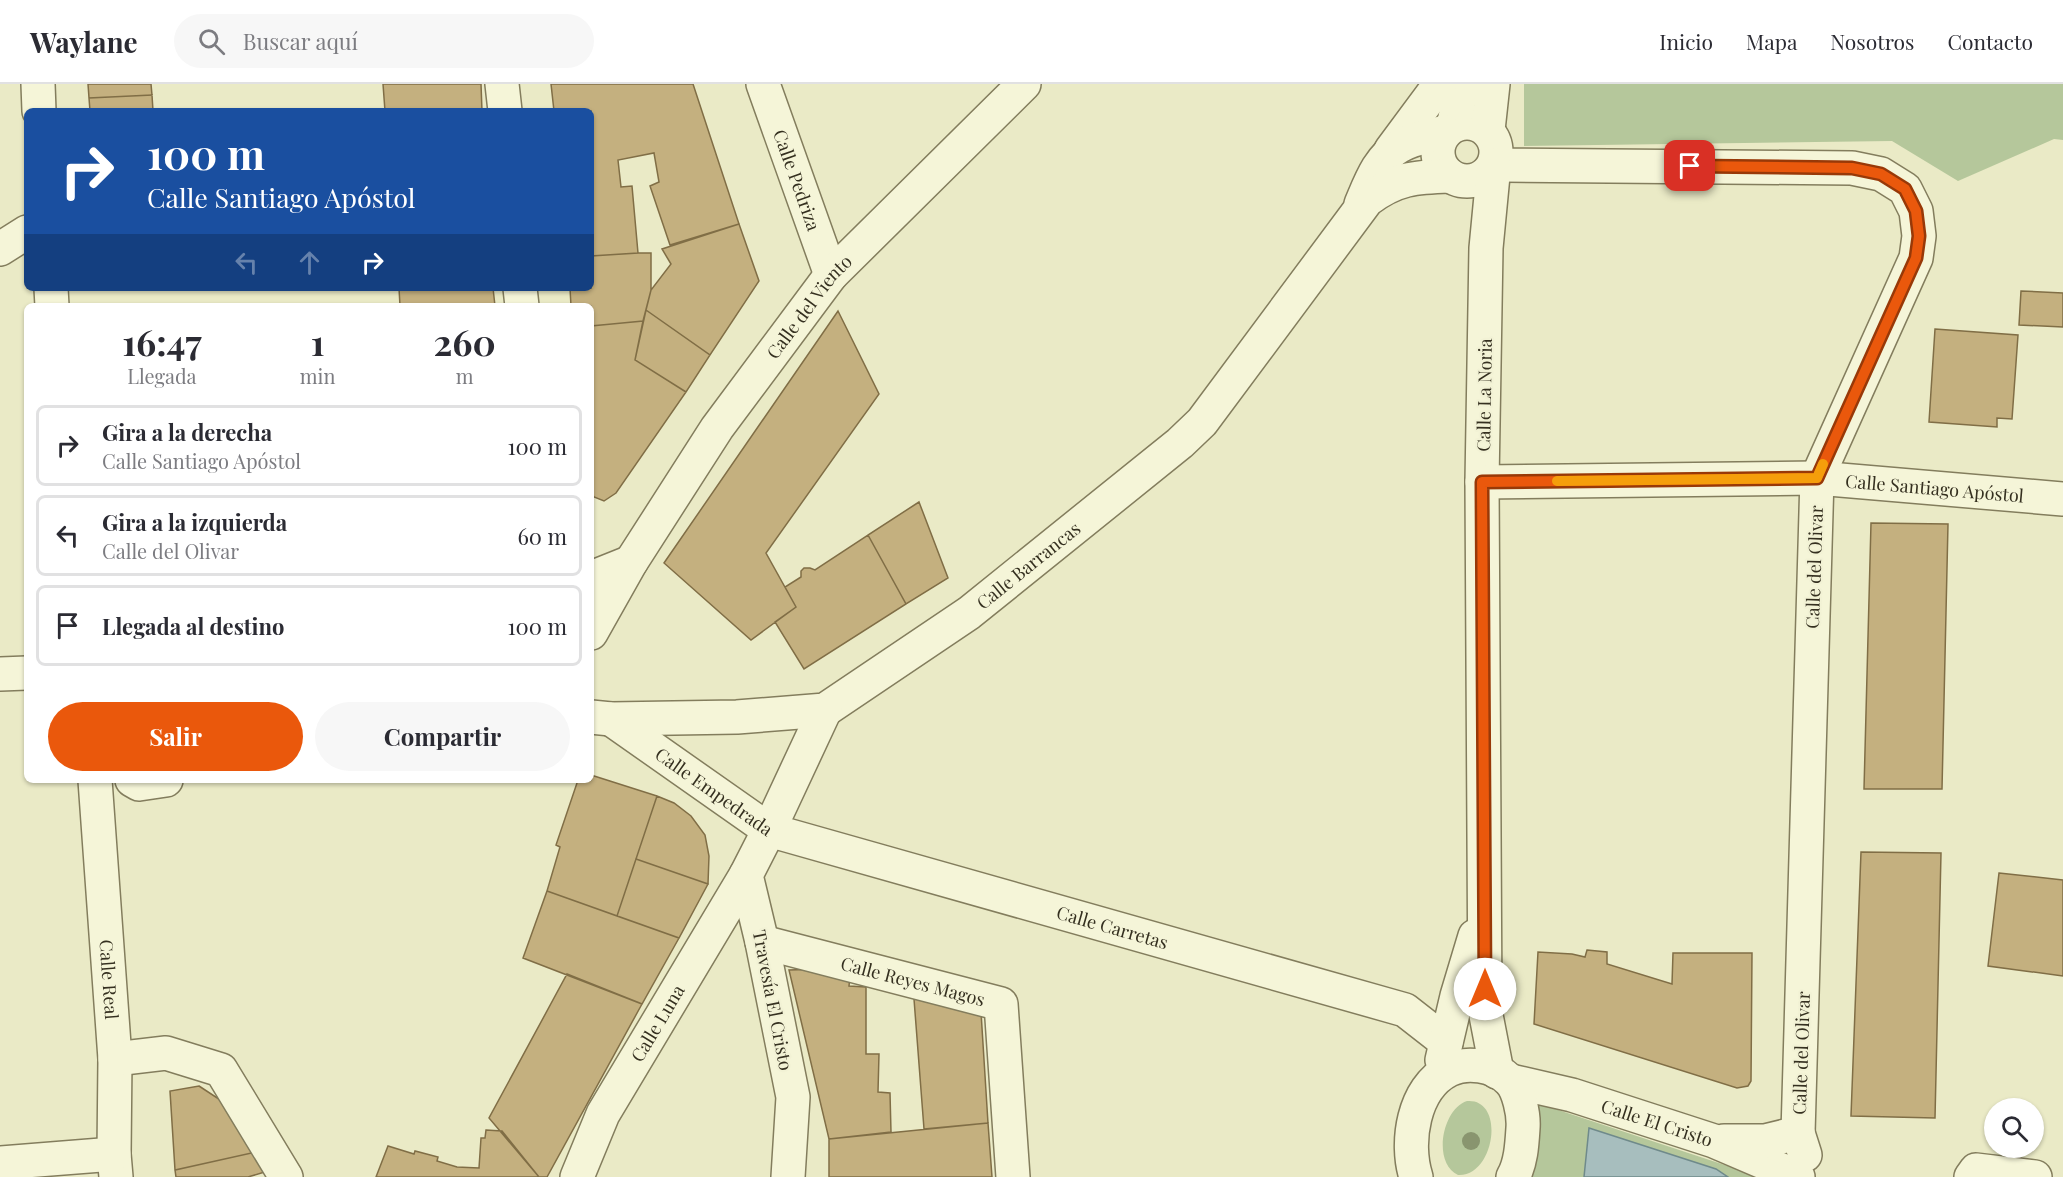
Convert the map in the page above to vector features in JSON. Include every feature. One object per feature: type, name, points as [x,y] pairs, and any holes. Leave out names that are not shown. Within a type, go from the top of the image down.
[{"type":"street","points":[[38,84],[39,108]]},
{"type":"street","points":[[502,84],[504,108]]},
{"type":"street","name":"Calle Pedriza","points":[[763,84],[831,275]]},
{"type":"street","name":"Calle del Viento","points":[[594,628],[631,562],[717,428],[831,275],[1024,84]]},
{"type":"street","name":"Calle Barrancas","points":[[1356,214],[1373,176],[1440,84]]},
{"type":"street","points":[[1386,156],[1399,146],[1449,129],[1461,122],[1471,122],[1493,152],[1488,174],[1470,182],[1455,178],[1443,169],[1439,160],[1440,140],[1449,129],[1463,84]]},
{"type":"street","name":"Calle La Noria","points":[[1493,84],[1493,152],[1486,248],[1482,482],[1485,1010],[1504,1076],[1521,1107],[1522,1147],[1513,1177]]},
{"type":"street","name":"Calle del Olivar","points":[[1493,152],[1505,165],[1852,168],[1881,174],[1905,189],[1916,211],[1919,236],[1916,258],[1817,478],[1798,1133],[1811,1177]]},
{"type":"street","name":"Calle Barrancas","points":[[601,718],[736,717],[825,710],[969,613],[1180,443],[1202,422],[1367,200],[1393,183],[1420,177],[1455,178]]},
{"type":"street","name":"Calle La Noria","points":[[1455,178],[1486,248]]},
{"type":"street","points":[[0,249],[24,234]]},
{"type":"street","name":"Calle Santiago Apóstol","points":[[1482,482],[1817,478],[2063,499]]},
{"type":"street","points":[[594,577],[631,562]]},
{"type":"street","points":[[0,674],[24,673]]},
{"type":"street","name":"Calle Empedrada","points":[[601,718],[769,830],[825,710]]},
{"type":"street","name":"Calle Real","points":[[95,783],[116,1059],[115,1165]]},
{"type":"street","points":[[746,875],[769,830]]},
{"type":"street","name":"Calle Carretas","points":[[769,830],[1405,1010],[1446,1042]]},
{"type":"street","name":"Travesía El Cristo","points":[[746,875],[793,1097],[788,1177]]},
{"type":"street","name":"Calle Luna","points":[[577,1177],[603,1114],[746,875]]},
{"type":"street","name":"Calle La Noria","points":[[1437,1078],[1457,996],[1485,903]]},
{"type":"street","name":"Calle Reyes Magos","points":[[762,942],[1001,1004],[1012,1177]]},
{"type":"street","points":[[116,1059],[166,1053],[221,1070],[286,1177]]},
{"type":"street","name":"Calle El Cristo","points":[[1437,1078],[1450,1070],[1466,1065],[1485,1067],[1504,1076],[1572,1095],[1714,1141],[1798,1177]]},
{"type":"street","points":[[1416,1177],[1411,1152],[1413,1125],[1423,1098],[1437,1078]]},
{"type":"street","name":"Calle del Olivar","points":[[1714,1141],[1765,1141],[1798,1133]]},
{"type":"street","points":[[0,1163],[115,1165]]},
{"type":"street","points":[[1971,1177],[1976,1170],[2035,1177]]},
{"type":"green space","points":[[1524,84],[2063,84],[2063,140],[2054,139],[1958,181],[1892,141],[1524,146]]},
{"type":"green space","points":[[1467,1101],[1479,1103],[1487,1112],[1491,1124],[1491,1138],[1480,1164],[1471,1172],[1458,1175],[1450,1169],[1445,1160],[1443,1136],[1451,1114]]},
{"type":"green space","points":[[1537,1103],[1761,1177],[1527,1177]]},
{"type":"water","points":[[1589,1128],[1716,1169],[1728,1177],[1584,1177]]},
{"type":"building","points":[[88,84],[151,84],[152,95],[89,98]]},
{"type":"building","points":[[383,84],[481,84],[482,108],[385,108]]},
{"type":"building","points":[[551,84],[693,84],[739,224],[670,245],[650,186],[659,182],[654,153],[618,160],[621,187],[632,186],[638,253],[594,256],[594,108],[554,108]]},
{"type":"building","points":[[152,95],[153,108],[90,108],[89,98]]},
{"type":"building","points":[[739,224],[759,281],[710,355],[646,310],[651,290],[671,264],[662,249]]},
{"type":"building","points":[[651,253],[651,290],[643,321],[594,326],[594,303],[571,303],[570,291],[594,291],[594,256]]},
{"type":"building","points":[[399,291],[493,291],[495,303],[400,303]]},
{"type":"building","points":[[2021,291],[2063,293],[2063,327],[2019,325]]},
{"type":"building","points":[[646,310],[710,355],[686,392],[635,360]]},
{"type":"building","points":[[838,311],[879,394],[766,553],[796,607],[751,640],[664,563]]},
{"type":"building","points":[[643,321],[635,360],[686,392],[616,493],[604,501],[594,497],[594,326]]},
{"type":"building","points":[[1935,329],[2018,335],[2012,419],[1997,418],[1997,427],[1929,422]]},
{"type":"building","points":[[919,502],[948,578],[906,604],[868,535]]},
{"type":"building","points":[[1871,523],[1948,524],[1942,789],[1864,789]]},
{"type":"building","points":[[868,535],[906,604],[804,669],[775,622],[796,607],[785,587],[801,577],[801,571],[804,568],[815,570]]},
{"type":"building","points":[[594,776],[657,796],[617,916],[547,891],[560,847],[556,845],[577,783],[594,783]]},
{"type":"building","points":[[657,796],[674,803],[691,816],[705,835],[709,856],[708,884],[636,859]]},
{"type":"building","points":[[1861,852],[1941,853],[1935,1118],[1851,1116]]},
{"type":"building","points":[[636,859],[708,884],[679,938],[617,916]]},
{"type":"building","points":[[1999,873],[2063,880],[2063,976],[1988,966]]},
{"type":"building","points":[[547,891],[679,938],[642,1004],[523,958]]},
{"type":"building","points":[[1587,950],[1607,952],[1607,964],[1672,984],[1673,953],[1752,953],[1751,1081],[1748,1086],[1737,1088],[1534,1024],[1538,952],[1585,957]]},
{"type":"building","points":[[822,969],[850,976],[849,986],[866,987],[866,1054],[879,1054],[878,1092],[890,1093],[891,1132],[829,1139],[789,970]]},
{"type":"building","points":[[567,974],[642,1004],[547,1177],[539,1177],[489,1118]]},
{"type":"building","points":[[914,999],[937,1000],[981,1012],[988,1123],[924,1129]]},
{"type":"building","points":[[199,1086],[228,1105],[261,1151],[175,1170],[170,1091]]},
{"type":"building","points":[[988,1123],[992,1177],[829,1177],[829,1139]]},
{"type":"building","points":[[486,1130],[502,1131],[539,1177],[376,1177],[388,1146],[414,1154],[415,1151],[438,1157],[437,1161],[457,1167],[479,1168],[481,1138],[485,1138]]},
{"type":"building","points":[[261,1151],[268,1171],[248,1177],[176,1177],[175,1170]]},
{"type":"slow traffic","points":[[1557,481],[1817,478],[1823,464]]},
{"type":"route","points":[[1485,989],[1482,482],[1817,478],[1916,258],[1919,236],[1916,211],[1905,189],[1881,174],[1852,168],[1690,166]]}]
